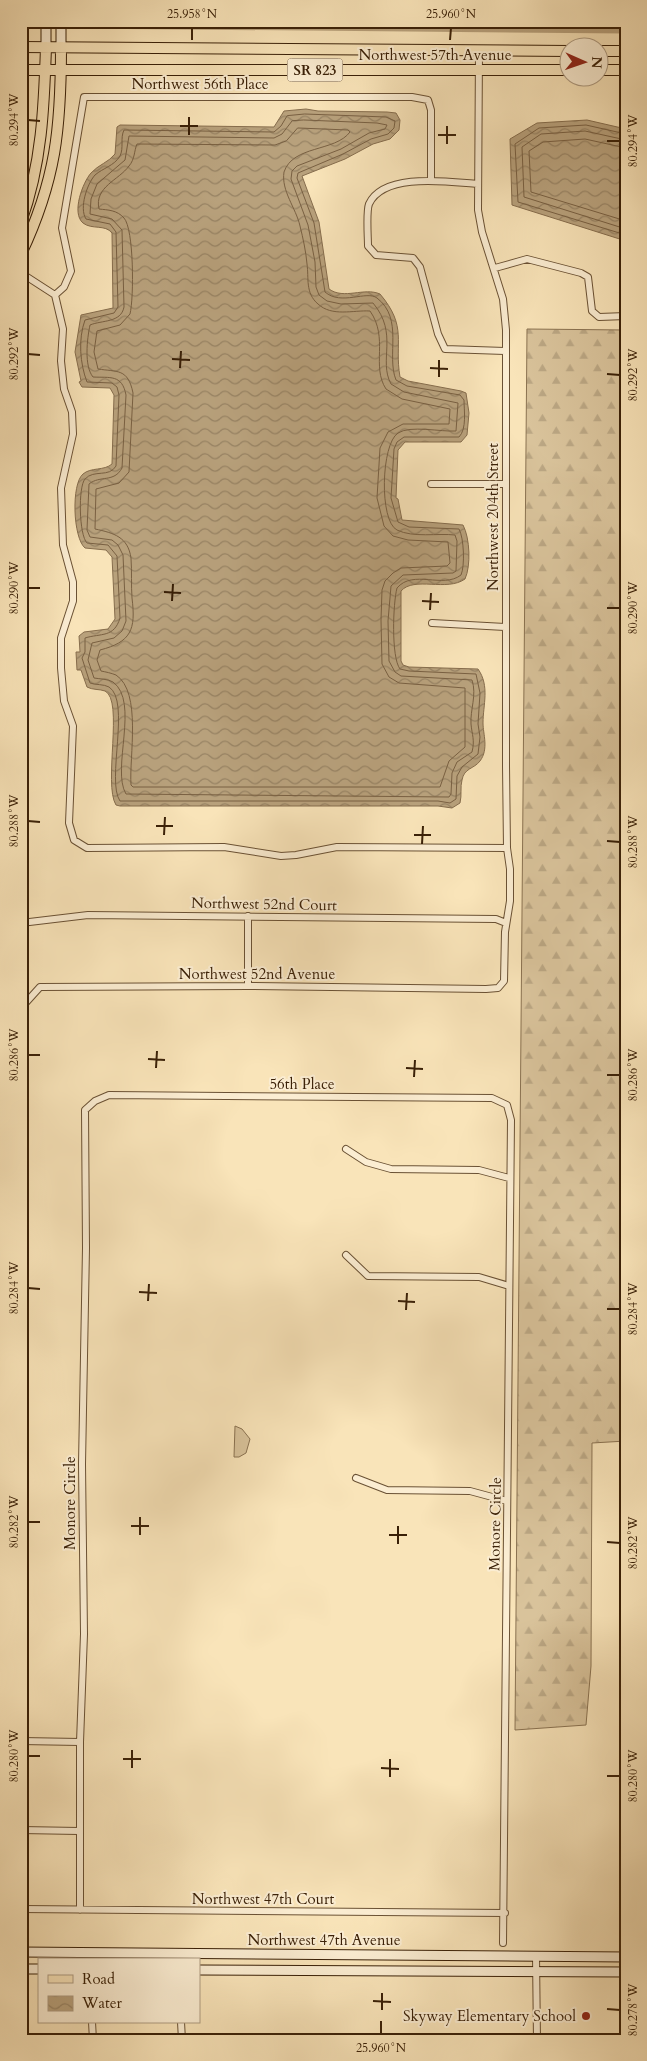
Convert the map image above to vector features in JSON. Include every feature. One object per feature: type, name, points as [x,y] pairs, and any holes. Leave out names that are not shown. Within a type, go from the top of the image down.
[{"type":"main road","points":[[21,222],[42,138],[46,21]]},
{"type":"main road","points":[[21,254],[36,222],[50,179],[60,119],[61,21]]},
{"type":"main road","name":"SR 823","points":[[21,47],[61,47]]},
{"type":"main road","name":"Northwest 57th Avenue","points":[[61,47],[560,51]]},
{"type":"main road","points":[[610,51],[626,51]]},
{"type":"main road","name":"SR 823","points":[[21,70],[61,71]]},
{"type":"main road","name":"Northwest 57th Avenue","points":[[61,71],[560,70]]},
{"type":"main road","points":[[610,70],[626,70]]},
{"type":"main road","name":"Northwest 47th Avenue","points":[[21,1952],[626,1958]]},
{"type":"main road","points":[[78,1952],[85,1958]]},
{"type":"main road","points":[[195,1958],[206,1953]]},
{"type":"main road","points":[[21,1969],[38,1969]]},
{"type":"main road","name":"Northwest 47th Avenue","points":[[200,1970],[626,1972]]},
{"type":"street","name":"Northwest 204th Street","points":[[479,51],[477,184],[482,232],[495,268],[502,299],[507,419],[505,627],[507,848],[510,869],[510,901],[506,922],[505,976],[502,986]]},
{"type":"street","name":"Northwest 56th Place","points":[[55,295],[64,287],[71,271],[62,228],[84,97],[412,97],[428,100],[431,110],[431,181]]},
{"type":"street","points":[[477,184],[431,181],[395,184],[379,192],[369,205],[368,246],[376,255],[413,258],[420,267],[438,334],[446,349],[505,350]]},
{"type":"street","points":[[495,268],[526,260],[581,273],[588,277],[590,283],[592,311],[599,317],[626,316]]},
{"type":"street","points":[[21,273],[55,295],[63,328],[61,360],[64,389],[72,412],[73,434],[61,488],[63,545],[73,582],[73,601],[61,638],[61,668],[64,701],[73,726],[69,823],[74,840],[87,848],[224,846],[281,856],[296,856],[337,847],[507,848]]},
{"type":"street","points":[[431,484],[505,484]]},
{"type":"street","points":[[432,623],[505,627]]},
{"type":"street","name":"Northwest 52nd Court","points":[[21,923],[88,914],[486,919],[506,922]]},
{"type":"street","points":[[248,916],[248,986]]},
{"type":"street","name":"Northwest 52nd Avenue","points":[[21,1008],[40,987],[248,986],[486,989],[502,986]]},
{"type":"street","name":"56th Place","points":[[96,1101],[109,1095],[492,1098],[507,1105]]},
{"type":"street","name":"Monore Circle","points":[[80,1910],[80,1742],[84,1634],[82,1464],[86,1248],[85,1110],[96,1101]]},
{"type":"street","name":"Monore Circle","points":[[503,1942],[505,1913],[509,1178],[511,1120],[507,1105]]},
{"type":"street","points":[[346,1149],[366,1162],[391,1169],[479,1170],[509,1178]]},
{"type":"street","points":[[346,1255],[368,1276],[479,1277],[509,1286]]},
{"type":"street","points":[[356,1478],[387,1490],[470,1491],[507,1501]]},
{"type":"street","points":[[21,1741],[80,1742]]},
{"type":"street","points":[[21,1830],[79,1831]]},
{"type":"street","name":"Northwest 47th Court","points":[[21,1909],[505,1913]]},
{"type":"street","points":[[536,1956],[537,2040]]},
{"type":"street","points":[[92,2024],[92,2040]]},
{"type":"street","points":[[181,2024],[182,2040]]},
{"type":"green space","points":[[527,329],[626,330],[626,1441],[592,1443],[591,1666],[586,1725],[515,1730]]},
{"type":"green space","points":[[235,1426],[242,1429],[250,1439],[246,1453],[239,1457],[234,1457]]},
{"type":"water","points":[[306,109],[396,113],[400,120],[399,130],[390,139],[373,144],[345,159],[302,176],[319,222],[329,289],[348,294],[374,292],[380,294],[389,306],[397,326],[400,377],[408,381],[466,393],[469,413],[467,435],[461,442],[405,442],[398,450],[396,498],[398,499],[402,520],[463,525],[469,552],[465,579],[458,583],[414,585],[401,591],[401,661],[403,665],[409,667],[478,669],[482,675],[485,689],[483,723],[485,742],[483,756],[463,776],[460,803],[452,808],[438,806],[116,805],[111,780],[113,710],[110,698],[105,691],[87,687],[81,670],[77,670],[76,652],[80,652],[79,636],[84,632],[108,629],[115,619],[112,557],[106,550],[85,548],[78,534],[75,511],[77,488],[83,474],[112,464],[114,395],[110,388],[82,387],[79,382],[81,381],[75,352],[81,315],[113,308],[112,233],[109,230],[83,223],[78,212],[82,190],[91,173],[115,154],[117,127],[120,125],[274,127],[284,111]]},
{"type":"water","points":[[587,120],[626,129],[626,241],[512,205],[510,139],[537,123]]},
{"type":"waterway","points":[[75,24],[626,29]]},
{"type":"place","name":"Skyway Elementary School","points":[[586,2016]]}]
